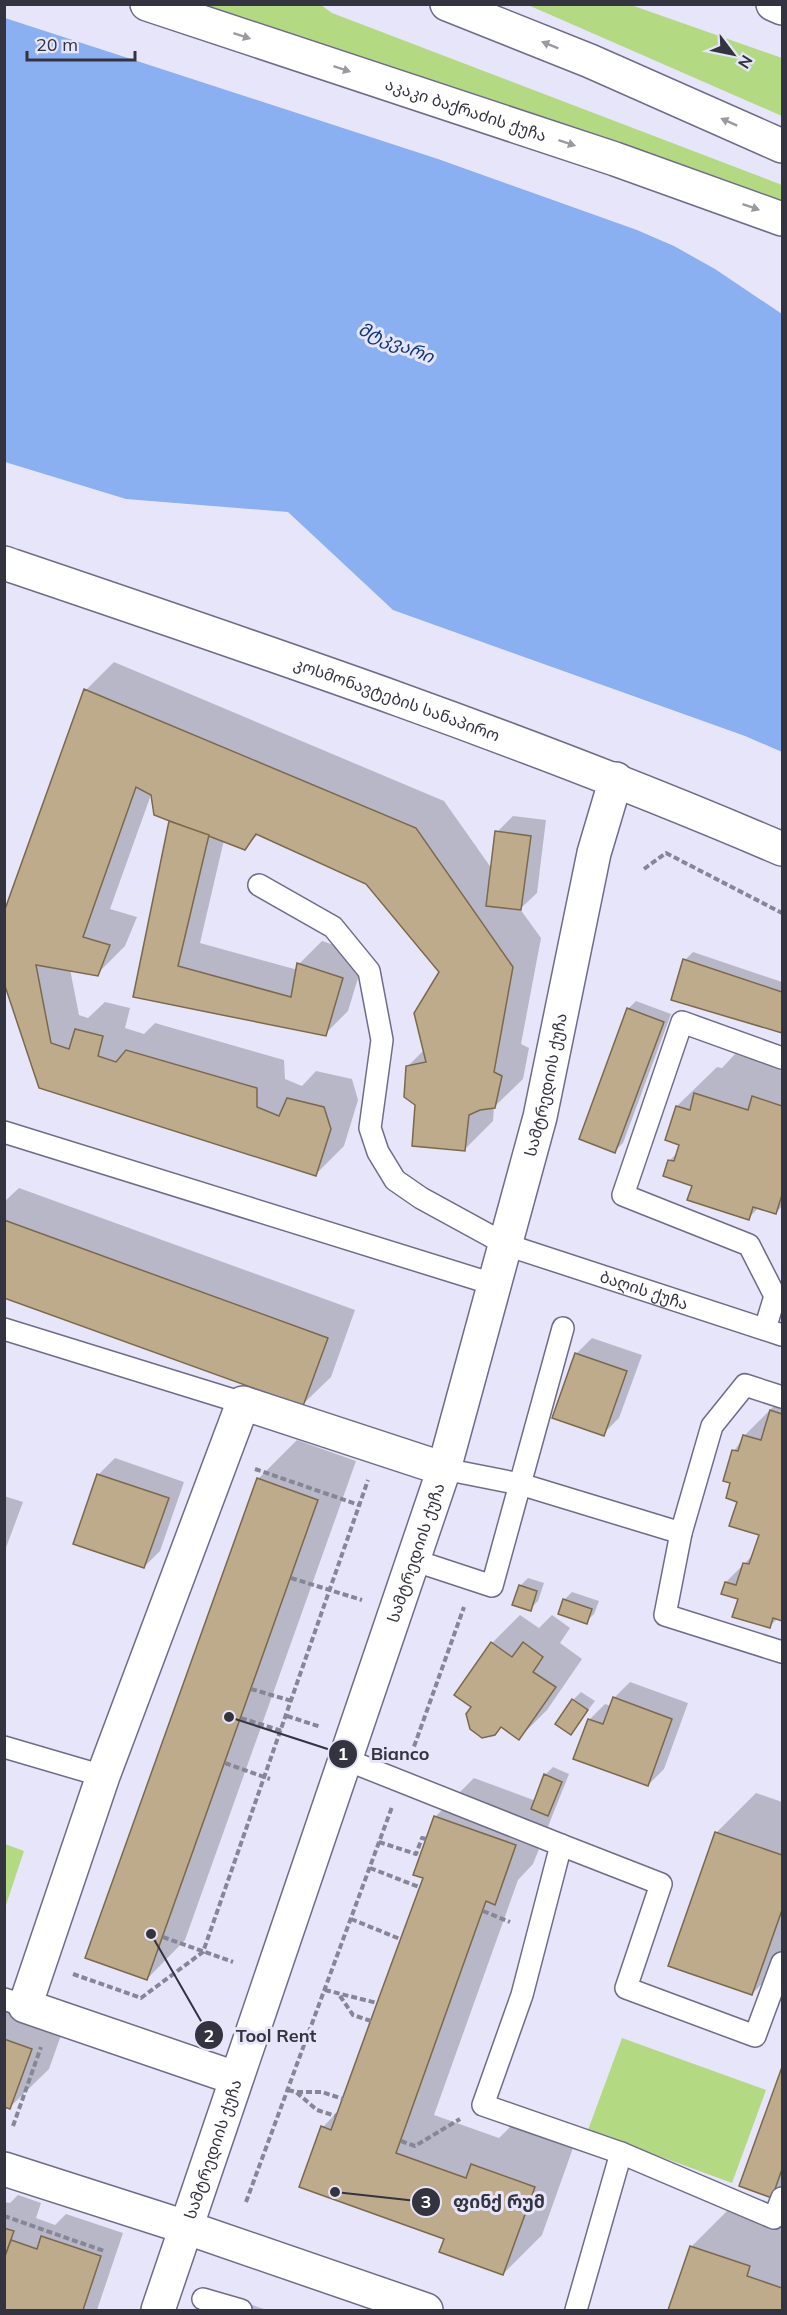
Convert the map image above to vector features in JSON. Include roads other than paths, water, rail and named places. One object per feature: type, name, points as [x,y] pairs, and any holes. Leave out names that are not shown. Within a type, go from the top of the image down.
[{"type":"main road","name":"აკაკი ბაქრაძის ქუჩა","points":[[147,4],[615,159],[783,219]]},
{"type":"main road","points":[[447,4],[590,61],[783,146]]},
{"type":"main road","points":[[773,4],[783,8]]},
{"type":"main road","name":"კოსმონავტების სანაპირო","points":[[4,563],[282,657],[616,779],[783,849]]},
{"type":"main road","name":"სამტრედიის ქუჩა","points":[[158,2310],[235,2078],[347,1760],[444,1469],[507,1245],[540,1117],[594,853],[616,779]]},
{"type":"main road","points":[[235,2078],[27,2007],[103,1776],[243,1403],[444,1469]]},
{"type":"main road","points":[[4,2169],[185,2227],[426,2310]]},
{"type":"lane","name":"ბაღის ქუჩა","points":[[259,885],[333,927],[369,971],[382,1040],[370,1128],[378,1152],[395,1180],[421,1198],[507,1245],[774,1332]]},
{"type":"lane","points":[[774,1332],[779,1294],[749,1245],[623,1195],[682,1022],[783,1058]]},
{"type":"lane","points":[[4,1132],[496,1285]]},
{"type":"lane","points":[[413,1560],[492,1586],[562,1328]]},
{"type":"lane","points":[[4,1329],[243,1403]]},
{"type":"lane","points":[[783,1397],[746,1385],[712,1426],[681,1533],[665,1615],[783,1652]]},
{"type":"lane","points":[[444,1469],[520,1484],[681,1533]]},
{"type":"lane","points":[[4,1747],[103,1776]]},
{"type":"lane","points":[[347,1760],[661,1884],[626,1988],[755,2036],[783,1963]]},
{"type":"lane","points":[[561,1845],[522,1995],[483,2105],[621,2153],[774,2218],[783,2198]]},
{"type":"lane","points":[[576,2310],[621,2153]]},
{"type":"lane","points":[[203,2299],[241,2310]]},
{"type":"water","name":"მტკვარი","points":[[5,18],[438,159],[637,230],[674,246],[715,269],[782,314],[782,752],[745,736],[393,610],[288,512],[126,499],[5,462]]},
{"type":"place","name":"Bianco","points":[[229,1717]]},
{"type":"place","name":"Tool Rent","points":[[151,1934]]},
{"type":"place","name":"ფინქ რუმ","points":[[335,2192]]}]
